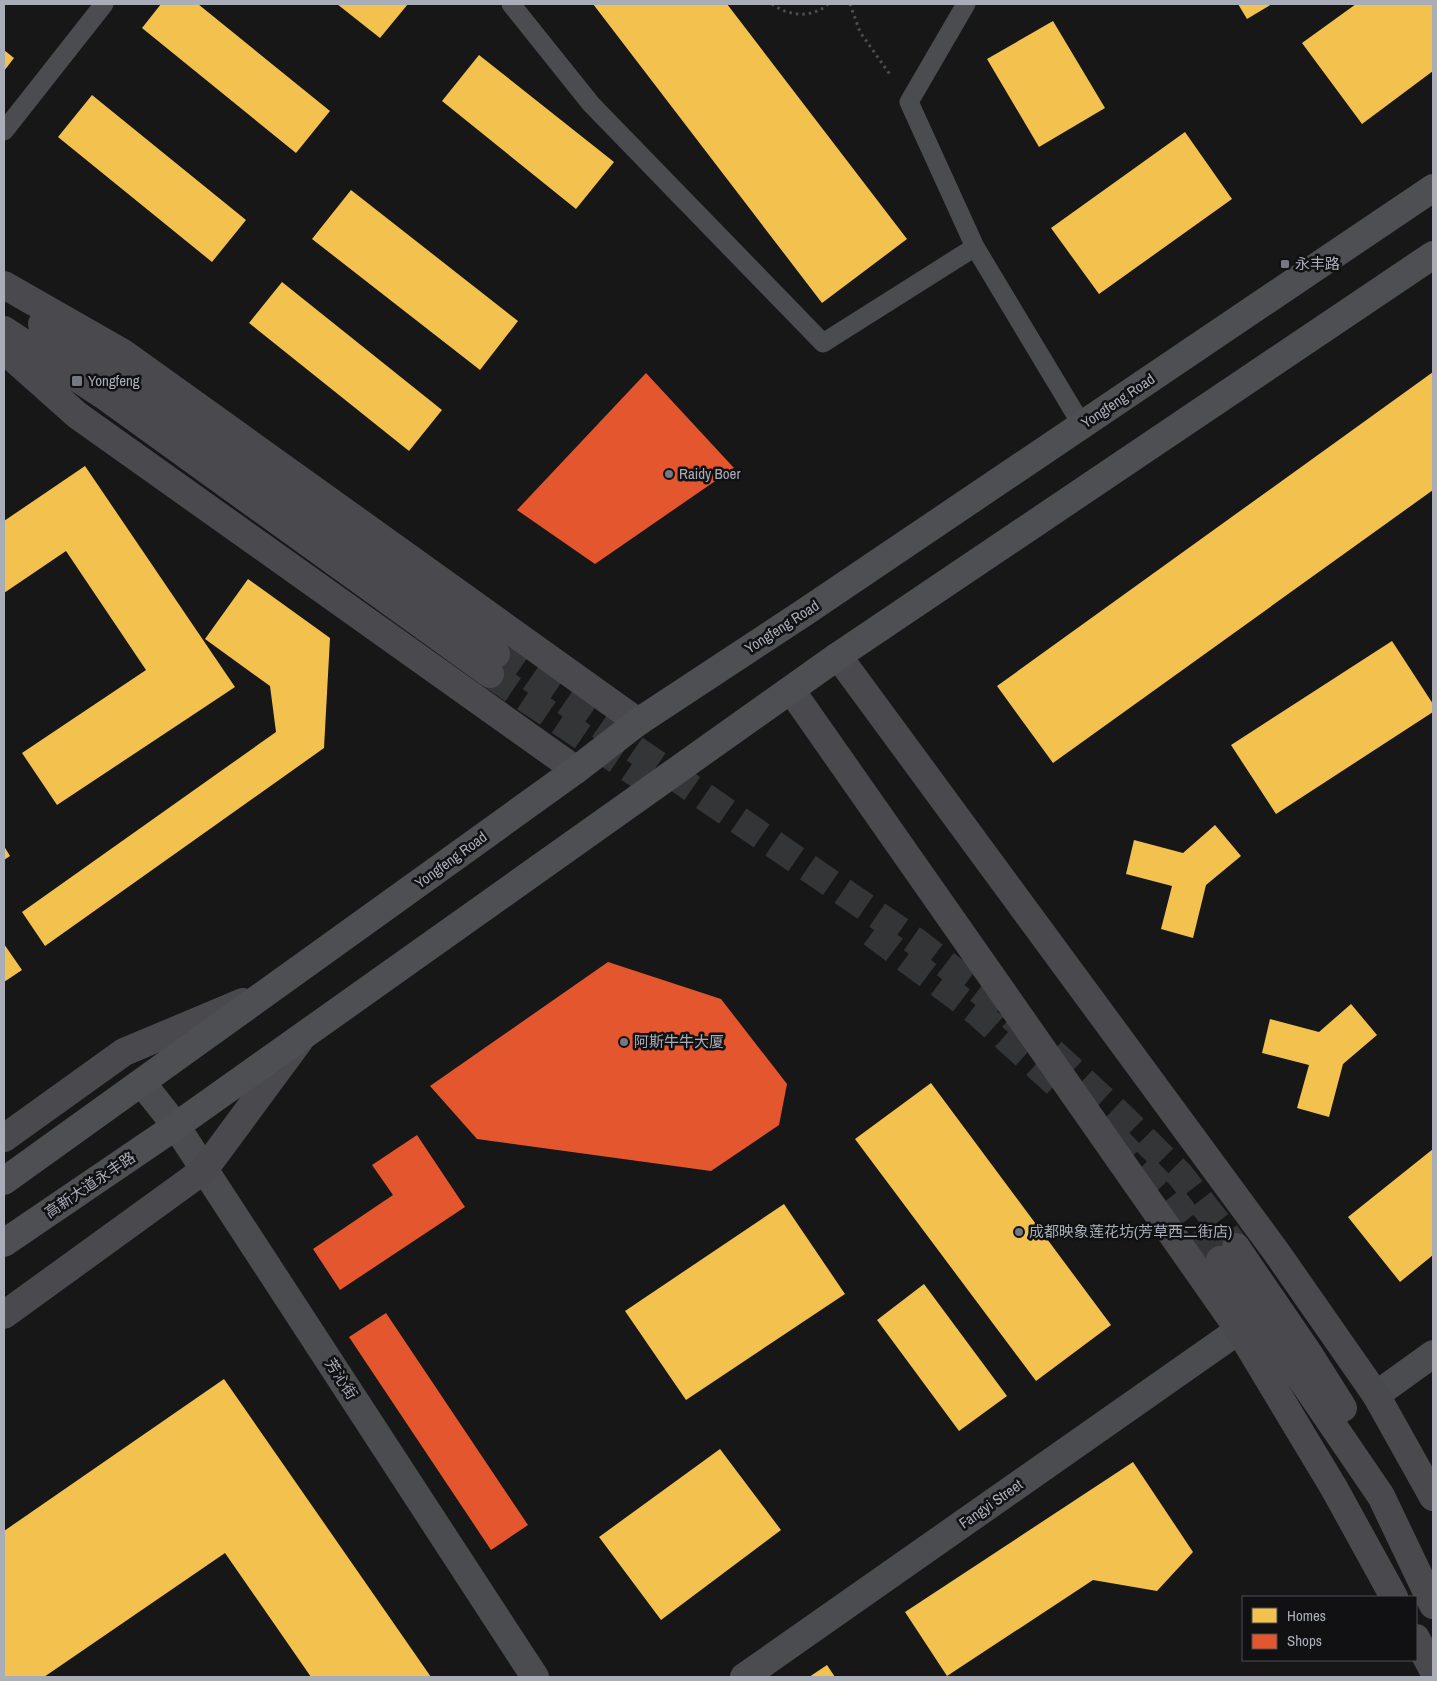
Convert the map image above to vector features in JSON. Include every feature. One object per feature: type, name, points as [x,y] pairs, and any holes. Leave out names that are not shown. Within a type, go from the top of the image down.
[{"type":"main road","name":"Yongfeng Road","points":[[142,1083],[576,770],[638,722],[805,612],[1433,188]]},
{"type":"main road","points":[[176,1126],[838,656],[1433,254]]},
{"type":"main road","points":[[4,285],[124,353],[638,722]]},
{"type":"main road","points":[[4,296],[493,664],[103,395],[4,330]]},
{"type":"main road","points":[[4,350],[77,415],[576,770]]},
{"type":"main road","points":[[838,656],[1277,1253],[1376,1394],[1433,1497]]},
{"type":"main road","points":[[791,690],[1239,1330],[1334,1488],[1393,1596]]},
{"type":"main road","points":[[4,1138],[124,1052],[266,993]]},
{"type":"main road","points":[[4,1315],[204,1170],[305,1034]]},
{"type":"main road","points":[[4,1181],[142,1083]]},
{"type":"main road","name":"高新大道永丰路","points":[[4,1244],[176,1126]]},
{"type":"main road","points":[[1433,1562],[1409,1513],[1309,1354],[1228,1254],[1381,1496],[1433,1605]]},
{"type":"main road","points":[[1417,1640],[1433,1670]]},
{"type":"street","name":"芳沁街","points":[[142,1083],[176,1126],[535,1677]]},
{"type":"street","name":"Fangyi Street","points":[[744,1677],[1239,1330]]},
{"type":"street","points":[[1376,1394],[1433,1354]]},
{"type":"lane","points":[[4,131],[104,4]]},
{"type":"lane","points":[[511,4],[591,104],[823,343],[975,247]]},
{"type":"lane","points":[[966,4],[909,102],[975,247],[1082,425]]},
{"type":"path","points":[[772,4],[779,9],[794,14],[810,13],[828,4]]},
{"type":"path","points":[[850,4],[860,32],[909,102]]},
{"type":"building: Homes","points":[[161,4],[198,4],[330,111],[296,153],[142,28]]},
{"type":"building: Homes","points":[[337,4],[408,4],[380,38]]},
{"type":"building: Homes","points":[[593,4],[727,4],[907,239],[822,303]]},
{"type":"building: Homes","points":[[1238,4],[1272,4],[1247,19]]},
{"type":"building: Homes","points":[[1356,4],[1433,4],[1433,71],[1362,124],[1302,43]]},
{"type":"building: Homes","points":[[1053,21],[1105,108],[1039,147],[987,59]]},
{"type":"building: Homes","points":[[4,50],[14,58],[4,71]]},
{"type":"building: Homes","points":[[479,55],[614,162],[576,209],[442,101]]},
{"type":"building: Homes","points":[[92,95],[246,220],[212,262],[58,137]]},
{"type":"building: Homes","points":[[1185,132],[1232,199],[1099,294],[1051,228]]},
{"type":"building: Homes","points":[[351,190],[518,321],[480,370],[312,239]]},
{"type":"building: Homes","points":[[282,282],[442,410],[409,451],[249,323]]},
{"type":"building: Homes","points":[[1433,372],[1433,490],[1053,763],[997,686]]},
{"type":"building: Homes","points":[[85,466],[235,687],[57,805],[22,753],[146,670],[66,551],[4,593],[4,521]]},
{"type":"building: Homes","points":[[248,579],[330,638],[324,748],[45,946],[22,912],[276,732],[270,686],[205,639]]},
{"type":"building: Homes","points":[[1392,641],[1433,704],[1433,712],[1276,814],[1231,745]]},
{"type":"building: Homes","points":[[1215,825],[1241,856],[1206,885],[1193,938],[1161,929],[1172,886],[1126,874],[1134,840],[1183,853]]},
{"type":"building: Homes","points":[[4,846],[10,856],[4,860]]},
{"type":"building: Homes","points":[[4,944],[22,970],[4,982]]},
{"type":"building: Homes","points":[[1351,1004],[1377,1035],[1343,1064],[1329,1117],[1297,1108],[1309,1065],[1262,1053],[1270,1019],[1319,1032]]},
{"type":"building: Homes","points":[[931,1083],[1111,1325],[1036,1381],[855,1139]]},
{"type":"building: Homes","points":[[1433,1149],[1433,1255],[1400,1282],[1348,1217]]},
{"type":"building: Homes","points":[[784,1204],[845,1294],[686,1400],[625,1311]]},
{"type":"building: Homes","points":[[924,1284],[1007,1396],[959,1431],[877,1320]]},
{"type":"building: Homes","points":[[224,1379],[431,1677],[311,1677],[225,1553],[44,1677],[4,1677],[4,1531]]},
{"type":"building: Homes","points":[[720,1449],[781,1530],[661,1620],[599,1537]]},
{"type":"building: Homes","points":[[1133,1462],[1193,1552],[1157,1591],[1093,1580],[947,1676],[905,1612]]},
{"type":"building: Homes","points":[[827,1665],[835,1677],[809,1677]]},
{"type":"building: Shops","points":[[646,373],[734,468],[595,564],[517,510]]},
{"type":"building: Shops","name":"阿斯牛牛大厦","points":[[608,962],[721,999],[787,1084],[779,1125],[711,1171],[477,1139],[430,1086]]},
{"type":"building: Shops","points":[[417,1135],[465,1207],[340,1290],[313,1249],[393,1195],[372,1165]]},
{"type":"building: Shops","points":[[386,1313],[528,1525],[491,1550],[349,1337]]},
{"type":"tunnel","points":[[496,654],[915,941],[1018,1022]]},
{"type":"tunnel","points":[[490,674],[657,787]]},
{"type":"tunnel","points":[[872,933],[977,1012],[1065,1091]]},
{"type":"tunnel","points":[[1052,1052],[1125,1120],[1181,1176],[1236,1247]]},
{"type":"tunnel","points":[[1113,1136],[1169,1194],[1220,1260]]},
{"type":"place","name":"永丰路","points":[[1285,264]]},
{"type":"place","name":"Yongfeng","points":[[77,381]]},
{"type":"place","name":"Raidy Boer","points":[[669,474]]},
{"type":"place","name":"阿斯牛牛大厦","points":[[624,1042]]},
{"type":"place","name":"成都映象莲花坊(芳草西二街店)","points":[[1019,1232]]}]
